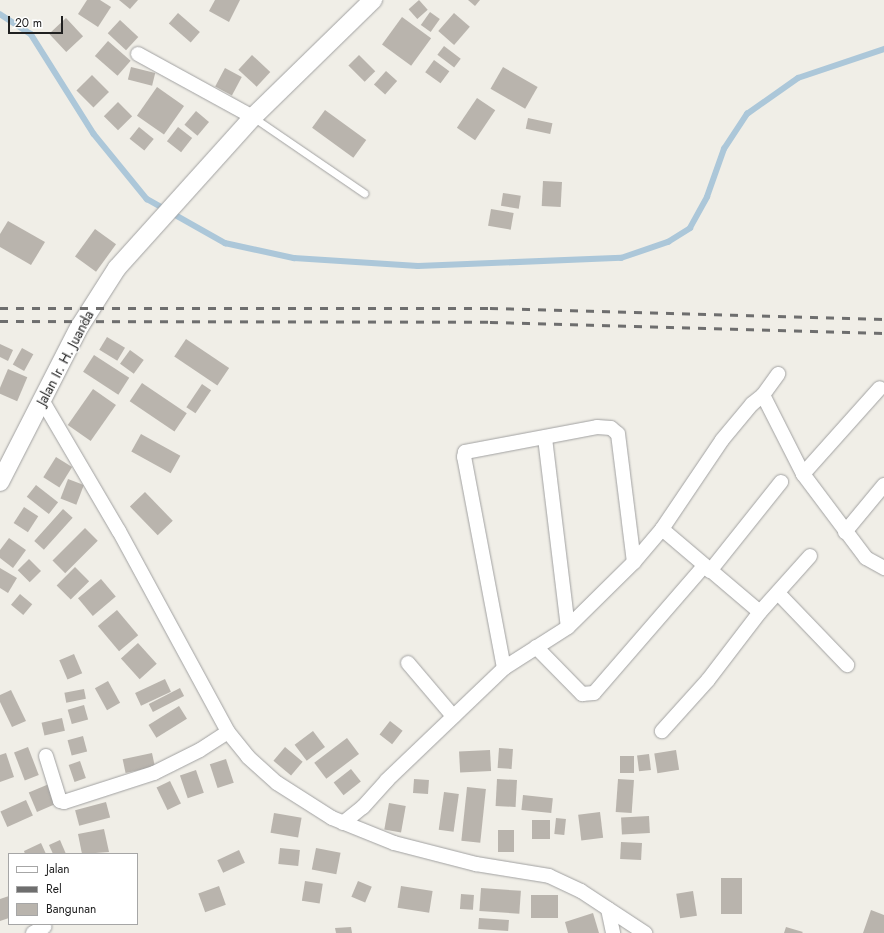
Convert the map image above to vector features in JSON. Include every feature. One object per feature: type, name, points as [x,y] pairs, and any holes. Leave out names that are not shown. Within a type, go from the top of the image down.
[{"type":"street","name":"Jalan Ir. H. Juanda","points":[[0,482],[103,287],[140,241],[253,117],[374,0]]},
{"type":"street","points":[[138,54],[253,117]]},
{"type":"street","points":[[343,823],[364,807],[387,780],[504,668],[568,627],[634,562],[662,529],[722,440],[752,404],[763,395],[778,374]]},
{"type":"street","points":[[803,474],[880,388]]},
{"type":"street","points":[[763,395],[803,474],[866,558],[884,568]]},
{"type":"street","points":[[42,400],[119,531],[228,732],[248,756],[277,783],[343,823],[394,843],[435,854],[549,876],[581,891],[645,933]]},
{"type":"street","points":[[504,668],[464,453],[468,451],[606,426],[618,434],[634,562]]},
{"type":"street","points":[[545,438],[568,627]]},
{"type":"street","points":[[536,647],[582,694],[594,693],[707,568],[781,482]]},
{"type":"street","points":[[845,532],[884,485]]},
{"type":"street","points":[[662,529],[760,612]]},
{"type":"street","points":[[662,731],[708,680],[760,612],[810,556]]},
{"type":"street","points":[[778,593],[847,665]]},
{"type":"street","points":[[408,663],[453,716]]},
{"type":"street","points":[[46,756],[60,801],[64,802],[154,773],[200,750],[228,732]]},
{"type":"street","points":[[608,910],[613,933]]},
{"type":"lane","points":[[253,117],[364,193]]},
{"type":"building","points":[[87,0],[100,0],[111,7],[98,27],[78,14]]},
{"type":"building","points":[[119,0],[138,0],[130,9]]},
{"type":"building","points":[[215,0],[240,0],[229,22],[209,11]]},
{"type":"building","points":[[419,0],[428,10],[417,19],[409,9]]},
{"type":"building","points":[[468,0],[480,0],[475,6]]},
{"type":"building","points":[[430,12],[440,19],[431,32],[421,25]]},
{"type":"building","points":[[178,13],[200,32],[191,43],[169,24]]},
{"type":"building","points":[[454,13],[470,27],[454,45],[438,31]]},
{"type":"building","points":[[402,17],[431,38],[411,66],[382,45]]},
{"type":"building","points":[[66,18],[83,36],[66,52],[49,34]]},
{"type":"building","points":[[120,20],[138,37],[126,50],[108,33]]},
{"type":"building","points":[[108,41],[131,61],[118,76],[95,56]]},
{"type":"building","points":[[444,46],[461,59],[454,67],[437,55]]},
{"type":"building","points":[[252,55],[270,72],[257,87],[238,70]]},
{"type":"building","points":[[359,55],[375,71],[365,82],[348,66]]},
{"type":"building","points":[[434,60],[449,71],[441,83],[425,72]]},
{"type":"building","points":[[131,67],[155,73],[152,86],[128,80]]},
{"type":"building","points":[[503,67],[538,87],[525,109],[490,89]]},
{"type":"building","points":[[225,68],[242,77],[232,95],[215,87]]},
{"type":"building","points":[[386,71],[397,81],[385,94],[374,84]]},
{"type":"building","points":[[92,75],[109,92],[93,108],[76,91]]},
{"type":"building","points":[[157,87],[184,106],[164,135],[137,116]]},
{"type":"building","points":[[477,98],[495,110],[475,140],[457,128]]},
{"type":"building","points":[[118,102],[132,116],[118,130],[104,116]]},
{"type":"building","points":[[325,110],[366,140],[353,158],[312,128]]},
{"type":"building","points":[[196,111],[209,122],[197,136],[184,125]]},
{"type":"building","points":[[528,118],[552,123],[550,134],[526,129]]},
{"type":"building","points":[[139,127],[154,139],[144,151],[130,139]]},
{"type":"building","points":[[178,127],[192,138],[181,152],[167,141]]},
{"type":"building","points":[[543,181],[562,182],[561,207],[542,206]]},
{"type":"building","points":[[503,193],[521,196],[519,209],[501,206]]},
{"type":"building","points":[[491,209],[514,213],[511,230],[488,226]]},
{"type":"building","points":[[8,221],[45,242],[31,265],[0,247],[0,234]]},
{"type":"building","points":[[95,229],[116,244],[96,272],[75,257]]},
{"type":"building","points":[[107,337],[125,348],[117,361],[99,350]]},
{"type":"building","points":[[186,339],[229,368],[217,385],[174,356]]},
{"type":"building","points":[[0,344],[13,350],[8,361],[0,357]]},
{"type":"building","points":[[22,348],[33,354],[24,371],[13,365]]},
{"type":"building","points":[[130,350],[144,360],[134,374],[120,364]]},
{"type":"building","points":[[94,355],[129,378],[118,395],[83,372]]},
{"type":"building","points":[[8,369],[27,377],[17,401],[0,394],[0,388]]},
{"type":"building","points":[[142,383],[187,413],[174,431],[130,401]]},
{"type":"building","points":[[202,384],[211,390],[195,413],[186,407]]},
{"type":"building","points":[[93,389],[116,405],[91,441],[68,425]]},
{"type":"building","points":[[141,434],[180,456],[171,473],[131,451]]},
{"type":"building","points":[[56,457],[72,467],[59,487],[43,477]]},
{"type":"building","points":[[68,479],[84,485],[76,505],[60,499]]},
{"type":"building","points":[[36,485],[58,502],[49,514],[27,497]]},
{"type":"building","points":[[145,492],[173,521],[158,535],[130,507]]},
{"type":"building","points":[[24,507],[38,516],[28,532],[14,523]]},
{"type":"building","points":[[63,509],[73,518],[44,550],[34,541]]},
{"type":"building","points":[[85,528],[98,541],[65,573],[52,561]]},
{"type":"building","points":[[9,538],[26,550],[13,568],[0,558],[0,550]]},
{"type":"building","points":[[29,559],[41,571],[30,582],[18,570]]},
{"type":"building","points":[[75,567],[89,581],[71,600],[57,585]]},
{"type":"building","points":[[0,568],[17,578],[8,593],[0,588]]},
{"type":"building","points":[[101,579],[116,597],[93,616],[78,598]]},
{"type":"building","points":[[20,594],[32,604],[23,615],[11,605]]},
{"type":"building","points":[[117,610],[138,635],[119,651],[98,626]]},
{"type":"building","points":[[138,643],[157,664],[140,679],[121,658]]},
{"type":"building","points":[[74,654],[82,673],[67,680],[59,660]]},
{"type":"building","points":[[165,679],[171,692],[141,706],[135,693]]},
{"type":"building","points":[[108,681],[120,703],[107,710],[95,688]]},
{"type":"building","points":[[180,688],[184,696],[153,712],[149,704]]},
{"type":"building","points":[[84,689],[86,699],[66,703],[64,693]]},
{"type":"building","points":[[11,690],[26,721],[12,727],[0,702],[0,695]]},
{"type":"building","points":[[84,705],[88,719],[72,724],[68,710]]},
{"type":"building","points":[[179,706],[187,719],[156,738],[148,725]]},
{"type":"building","points":[[62,718],[65,731],[44,735],[42,723]]},
{"type":"building","points":[[390,721],[403,731],[392,744],[380,734]]},
{"type":"building","points":[[313,731],[325,747],[307,761],[295,745]]},
{"type":"building","points":[[83,736],[87,751],[72,756],[68,740]]},
{"type":"building","points":[[347,738],[359,754],[326,779],[314,763]]},
{"type":"building","points":[[28,747],[39,775],[25,780],[14,752]]},
{"type":"building","points":[[285,747],[303,762],[291,776],[273,761]]},
{"type":"building","points":[[499,748],[513,749],[512,769],[498,768]]},
{"type":"building","points":[[490,750],[491,771],[460,773],[459,752]]},
{"type":"building","points":[[676,750],[679,770],[657,773],[654,753]]},
{"type":"building","points":[[6,753],[14,777],[0,782],[0,755]]},
{"type":"building","points":[[152,753],[155,767],[126,773],[123,759]]},
{"type":"building","points":[[649,754],[651,770],[639,771],[637,755]]},
{"type":"building","points":[[620,756],[634,756],[634,773],[620,773]]},
{"type":"building","points":[[226,759],[234,783],[218,788],[210,764]]},
{"type":"building","points":[[80,761],[86,778],[75,782],[69,765]]},
{"type":"building","points":[[351,769],[361,782],[344,795],[334,783]]},
{"type":"building","points":[[196,770],[204,793],[188,798],[180,776]]},
{"type":"building","points":[[414,779],[429,780],[428,794],[413,793]]},
{"type":"building","points":[[497,779],[517,780],[516,807],[496,806]]},
{"type":"building","points":[[618,779],[634,780],[632,813],[616,812]]},
{"type":"building","points":[[170,781],[181,803],[167,810],[157,788]]},
{"type":"building","points":[[49,784],[57,803],[37,812],[29,793]]},
{"type":"building","points":[[467,787],[486,789],[480,843],[461,841]]},
{"type":"building","points":[[444,792],[459,794],[454,832],[439,830]]},
{"type":"building","points":[[523,795],[553,798],[551,813],[521,810]]},
{"type":"building","points":[[26,800],[33,816],[7,827],[0,811]]},
{"type":"building","points":[[106,802],[110,817],[79,826],[75,810]]},
{"type":"building","points":[[389,803],[406,806],[401,833],[384,830]]},
{"type":"building","points":[[600,812],[603,838],[581,840],[578,815]]},
{"type":"building","points":[[274,813],[302,818],[298,838],[271,833]]},
{"type":"building","points":[[649,816],[650,833],[622,834],[621,817]]},
{"type":"building","points":[[556,818],[566,819],[564,835],[554,834]]},
{"type":"building","points":[[532,820],[550,820],[550,839],[532,839]]},
{"type":"building","points":[[104,829],[109,852],[82,853],[78,834]]},
{"type":"building","points":[[498,830],[514,830],[514,852],[498,852]]},
{"type":"building","points":[[60,840],[66,853],[53,853],[49,845]]},
{"type":"building","points":[[621,842],[642,843],[641,860],[620,859]]},
{"type":"building","points":[[41,843],[46,853],[25,853],[24,851]]},
{"type":"building","points":[[280,848],[300,850],[298,866],[278,864]]},
{"type":"building","points":[[316,848],[341,853],[336,874],[312,870]]},
{"type":"building","points":[[239,850],[245,863],[223,873],[217,860]]},
{"type":"building","points":[[721,878],[742,878],[742,914],[721,914]]},
{"type":"building","points":[[305,881],[323,884],[320,904],[302,901]]},
{"type":"building","points":[[358,881],[372,887],[365,903],[351,897]]},
{"type":"building","points":[[219,886],[226,905],[205,912],[198,894]]},
{"type":"building","points":[[401,886],[433,891],[429,913],[398,908]]},
{"type":"building","points":[[481,888],[521,891],[519,914],[479,911]]},
{"type":"building","points":[[693,891],[697,916],[680,918],[676,894]]},
{"type":"building","points":[[461,894],[474,895],[473,910],[460,909]]},
{"type":"building","points":[[531,895],[558,895],[558,918],[531,918]]},
{"type":"building","points":[[8,896],[8,918],[0,921],[0,899]]},
{"type":"building","points":[[871,910],[884,915],[884,933],[863,933]]},
{"type":"building","points":[[593,913],[599,933],[568,933],[565,922]]},
{"type":"building","points":[[479,918],[509,920],[508,931],[478,929]]},
{"type":"building","points":[[351,927],[352,933],[336,933],[335,928]]},
{"type":"building","points":[[786,927],[803,932],[784,933]]},
{"type":"waterway","points":[[0,14],[31,34],[94,134],[147,199],[225,243],[294,258],[418,266],[621,258],[668,242],[690,228],[707,197],[724,149],[747,114],[798,78],[884,49]]},
{"type":"railway","points":[[0,308],[490,308],[884,319]]},
{"type":"railway","points":[[0,321],[490,322],[884,333]]}]
